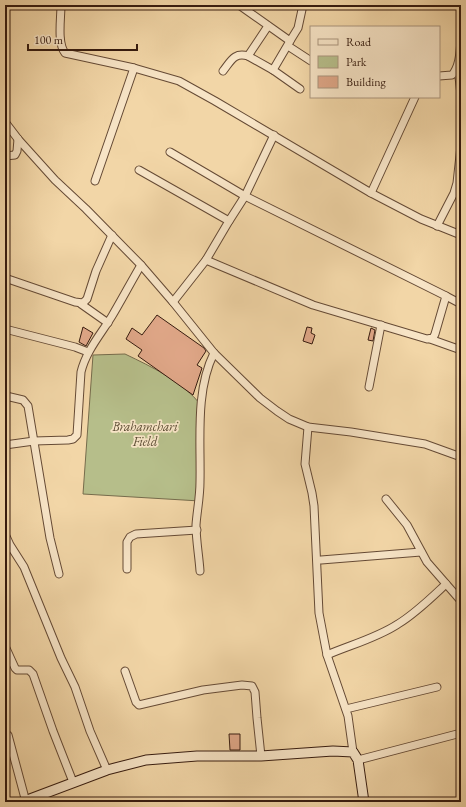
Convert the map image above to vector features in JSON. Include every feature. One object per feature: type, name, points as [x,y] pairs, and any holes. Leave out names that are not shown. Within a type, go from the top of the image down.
[{"type":"street","points":[[61,5],[60,41],[61,48],[65,53],[134,68],[180,81],[216,100],[371,193],[421,219],[461,235]]},
{"type":"street","points":[[240,5],[310,60]]},
{"type":"street","points":[[273,70],[298,28],[303,5]]},
{"type":"street","points":[[248,56],[268,26]]},
{"type":"street","points":[[461,40],[460,53],[456,68],[461,95]]},
{"type":"street","points":[[223,71],[235,56],[241,54],[248,56],[273,70],[300,89]]},
{"type":"street","points":[[95,181],[134,68]]},
{"type":"street","points":[[440,76],[457,77]]},
{"type":"street","points":[[371,193],[415,98]]},
{"type":"street","points":[[5,122],[18,139],[55,180],[141,265],[214,353],[260,398],[289,419],[308,427],[366,434],[425,444],[461,457]]},
{"type":"street","points":[[173,302],[206,260],[245,196],[274,135]]},
{"type":"street","points":[[5,156],[14,155],[17,152],[18,139]]},
{"type":"street","points":[[437,226],[459,184],[461,146]]},
{"type":"street","points":[[170,152],[245,196],[461,304]]},
{"type":"street","points":[[139,170],[229,220]]},
{"type":"street","points":[[81,304],[87,299],[96,270],[112,235]]},
{"type":"street","points":[[206,260],[313,305],[430,339],[461,350]]},
{"type":"street","points":[[5,445],[34,441],[68,440],[77,435],[81,372],[88,352],[108,323],[141,265]]},
{"type":"street","points":[[5,278],[81,304],[108,323]]},
{"type":"street","points":[[430,339],[433,338],[435,334],[446,296]]},
{"type":"street","points":[[369,386],[381,325]]},
{"type":"street","points":[[5,329],[75,347],[88,352]]},
{"type":"street","points":[[200,570],[197,530],[200,488],[201,405],[209,363],[214,353]]},
{"type":"street","points":[[6,396],[26,402],[50,538],[59,574]]},
{"type":"street","points":[[308,427],[305,464],[314,506],[318,613],[327,655],[346,709],[352,736],[353,752],[358,760],[364,802]]},
{"type":"street","points":[[386,499],[407,525],[427,562],[461,601]]},
{"type":"street","points":[[127,569],[127,542],[133,536],[197,530]]},
{"type":"street","points":[[5,534],[24,567],[62,658],[69,671],[90,731],[107,770]]},
{"type":"street","points":[[322,560],[421,552]]},
{"type":"street","points":[[327,655],[398,624],[424,604],[446,584]]},
{"type":"street","points":[[5,646],[14,668],[17,670],[29,670],[33,674],[73,782]]},
{"type":"street","points":[[125,671],[136,702],[139,705],[204,690],[242,685],[252,686],[255,692],[256,718],[261,756]]},
{"type":"street","points":[[346,709],[437,687]]},
{"type":"street","points":[[358,760],[461,733]]},
{"type":"street","points":[[5,734],[8,735],[13,750],[25,802],[107,770],[146,760],[197,756],[261,756],[333,751],[353,752]]},
{"type":"green space","name":"Brahamchari Field","points":[[125,354],[166,375],[185,389],[201,405],[200,501],[83,494],[93,355]]},
{"type":"building","points":[[157,315],[204,348],[206,351],[197,365],[202,368],[193,395],[138,356],[142,350],[126,339],[132,328],[142,335]]},
{"type":"building","points":[[83,327],[93,333],[86,346],[79,342]]},
{"type":"building","points":[[307,327],[312,328],[311,333],[315,335],[312,344],[303,341]]},
{"type":"building","points":[[371,328],[375,330],[373,341],[368,340]]},
{"type":"building","points":[[229,734],[240,734],[240,750],[230,750]]}]
